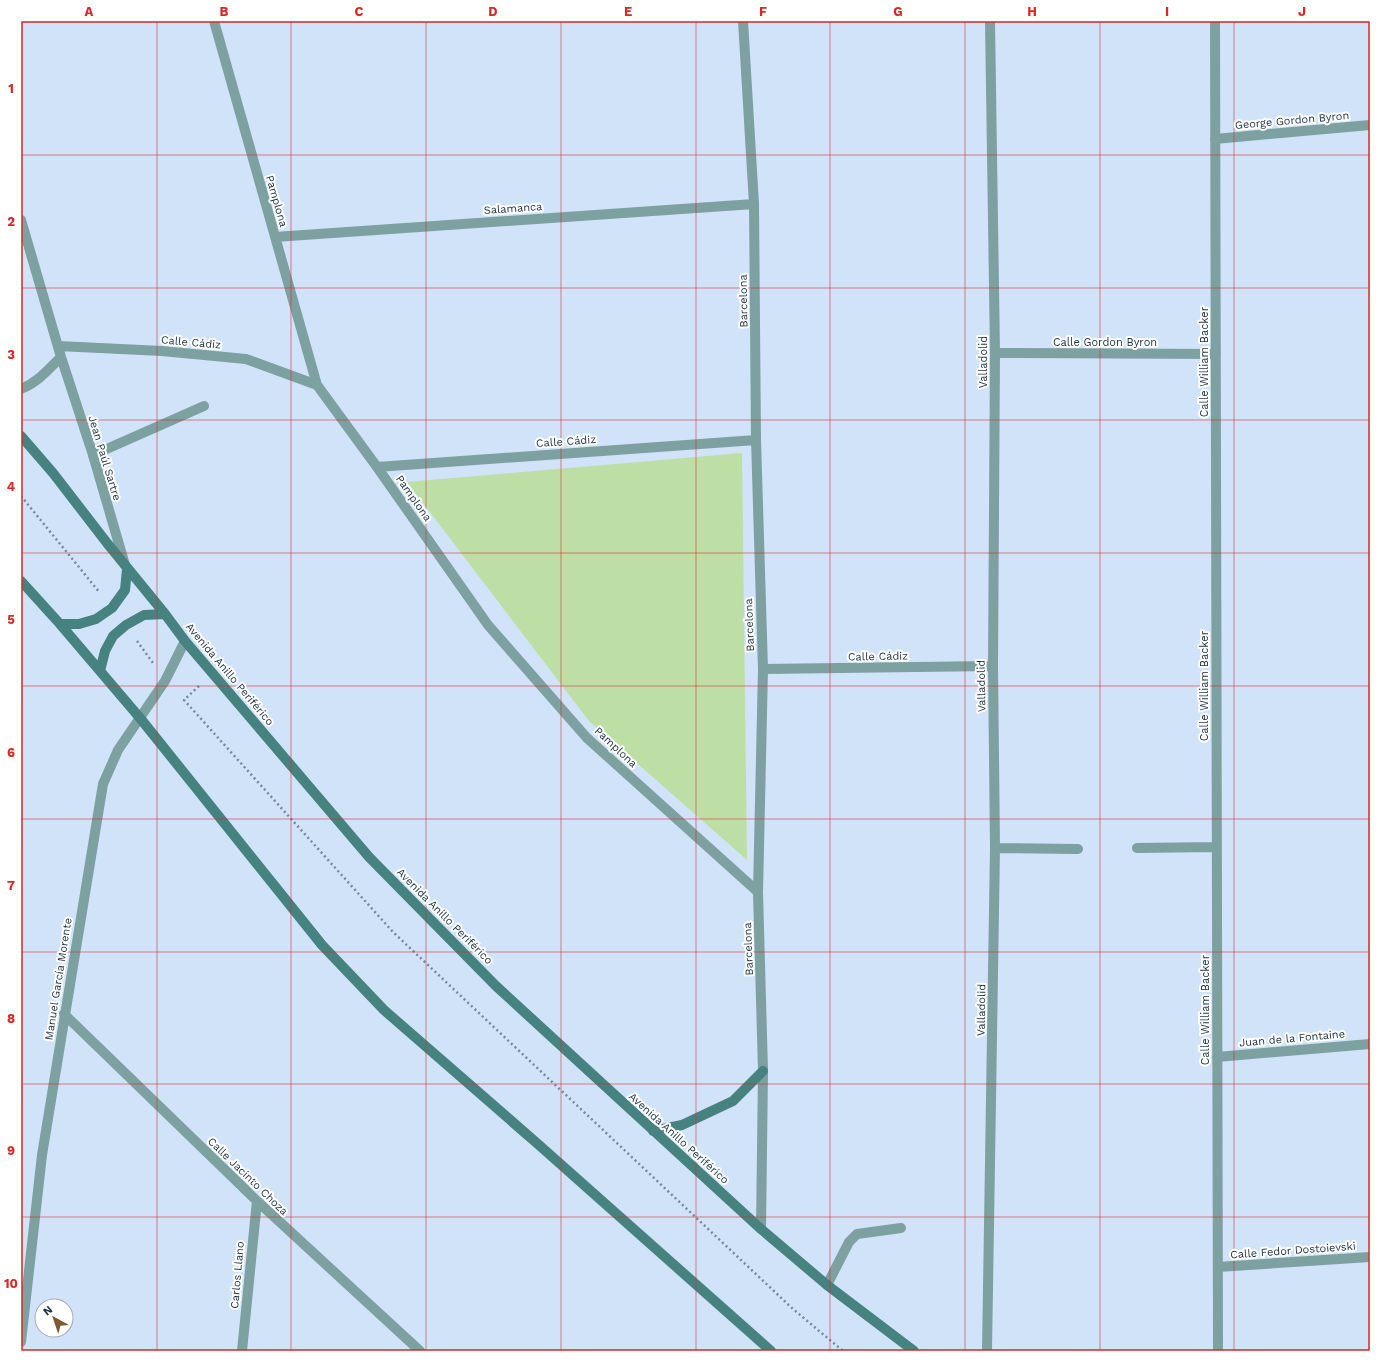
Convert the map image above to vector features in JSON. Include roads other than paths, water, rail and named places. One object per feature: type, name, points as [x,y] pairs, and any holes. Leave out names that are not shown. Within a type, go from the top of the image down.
[{"type":"street","name":"Pamplona","points":[[214,21],[317,385],[377,466],[488,625],[587,738],[758,892]]},
{"type":"street","name":"Barcelona","points":[[743,21],[754,204],[756,440],[763,669],[758,892],[763,1071],[761,1229]]},
{"type":"street","name":"Valladolid","points":[[987,1351],[995,848],[993,666],[995,353],[990,21]]},
{"type":"street","name":"Calle William Backer","points":[[1215,21],[1218,1351]]},
{"type":"street","name":"George Gordon Byron","points":[[1215,139],[1370,125]]},
{"type":"street","name":"Salamanca","points":[[275,237],[754,204]]},
{"type":"street","name":"Jean Paúl Sartre","points":[[21,220],[61,357],[93,455],[126,568]]},
{"type":"street","name":"Calle Cádiz","points":[[58,346],[162,351],[246,359],[317,385]]},
{"type":"street","name":"Calle Gordon Byron","points":[[995,353],[1216,354]]},
{"type":"street","points":[[21,389],[44,376],[61,357]]},
{"type":"street","points":[[93,455],[204,406]]},
{"type":"street","name":"Avenida Anillo Periférico","points":[[21,436],[53,472],[126,568],[165,614],[185,641],[369,856],[496,986],[653,1131],[761,1229],[827,1285],[914,1351]]},
{"type":"street","name":"Calle Cádiz","points":[[377,466],[756,440]]},
{"type":"street","points":[[60,624],[79,624],[96,619],[112,608],[124,590],[126,568]]},
{"type":"street","points":[[21,581],[60,624],[140,718],[322,945],[384,1010],[771,1351]]},
{"type":"street","points":[[100,671],[105,651],[114,636],[126,625],[144,615],[165,614]]},
{"type":"street","name":"Manuel García Morente","points":[[21,1342],[42,1154],[103,784],[118,750],[166,681],[185,641]]},
{"type":"street","name":"Calle Cádiz","points":[[763,669],[993,666]]},
{"type":"street","points":[[1136,848],[1217,847]]},
{"type":"street","points":[[995,848],[1078,849]]},
{"type":"street","name":"Calle Jacinto Choza","points":[[64,1014],[257,1201],[420,1351]]},
{"type":"street","name":"Juan de la Fontaine","points":[[1217,1057],[1370,1044]]},
{"type":"street","points":[[653,1131],[682,1125],[733,1101],[763,1071]]},
{"type":"street","name":"Carlos Llano","points":[[242,1351],[257,1201]]},
{"type":"street","points":[[827,1285],[850,1242],[857,1234],[901,1228]]},
{"type":"street","name":"Calle Fedor Dostoievski","points":[[1218,1267],[1370,1257]]}]
